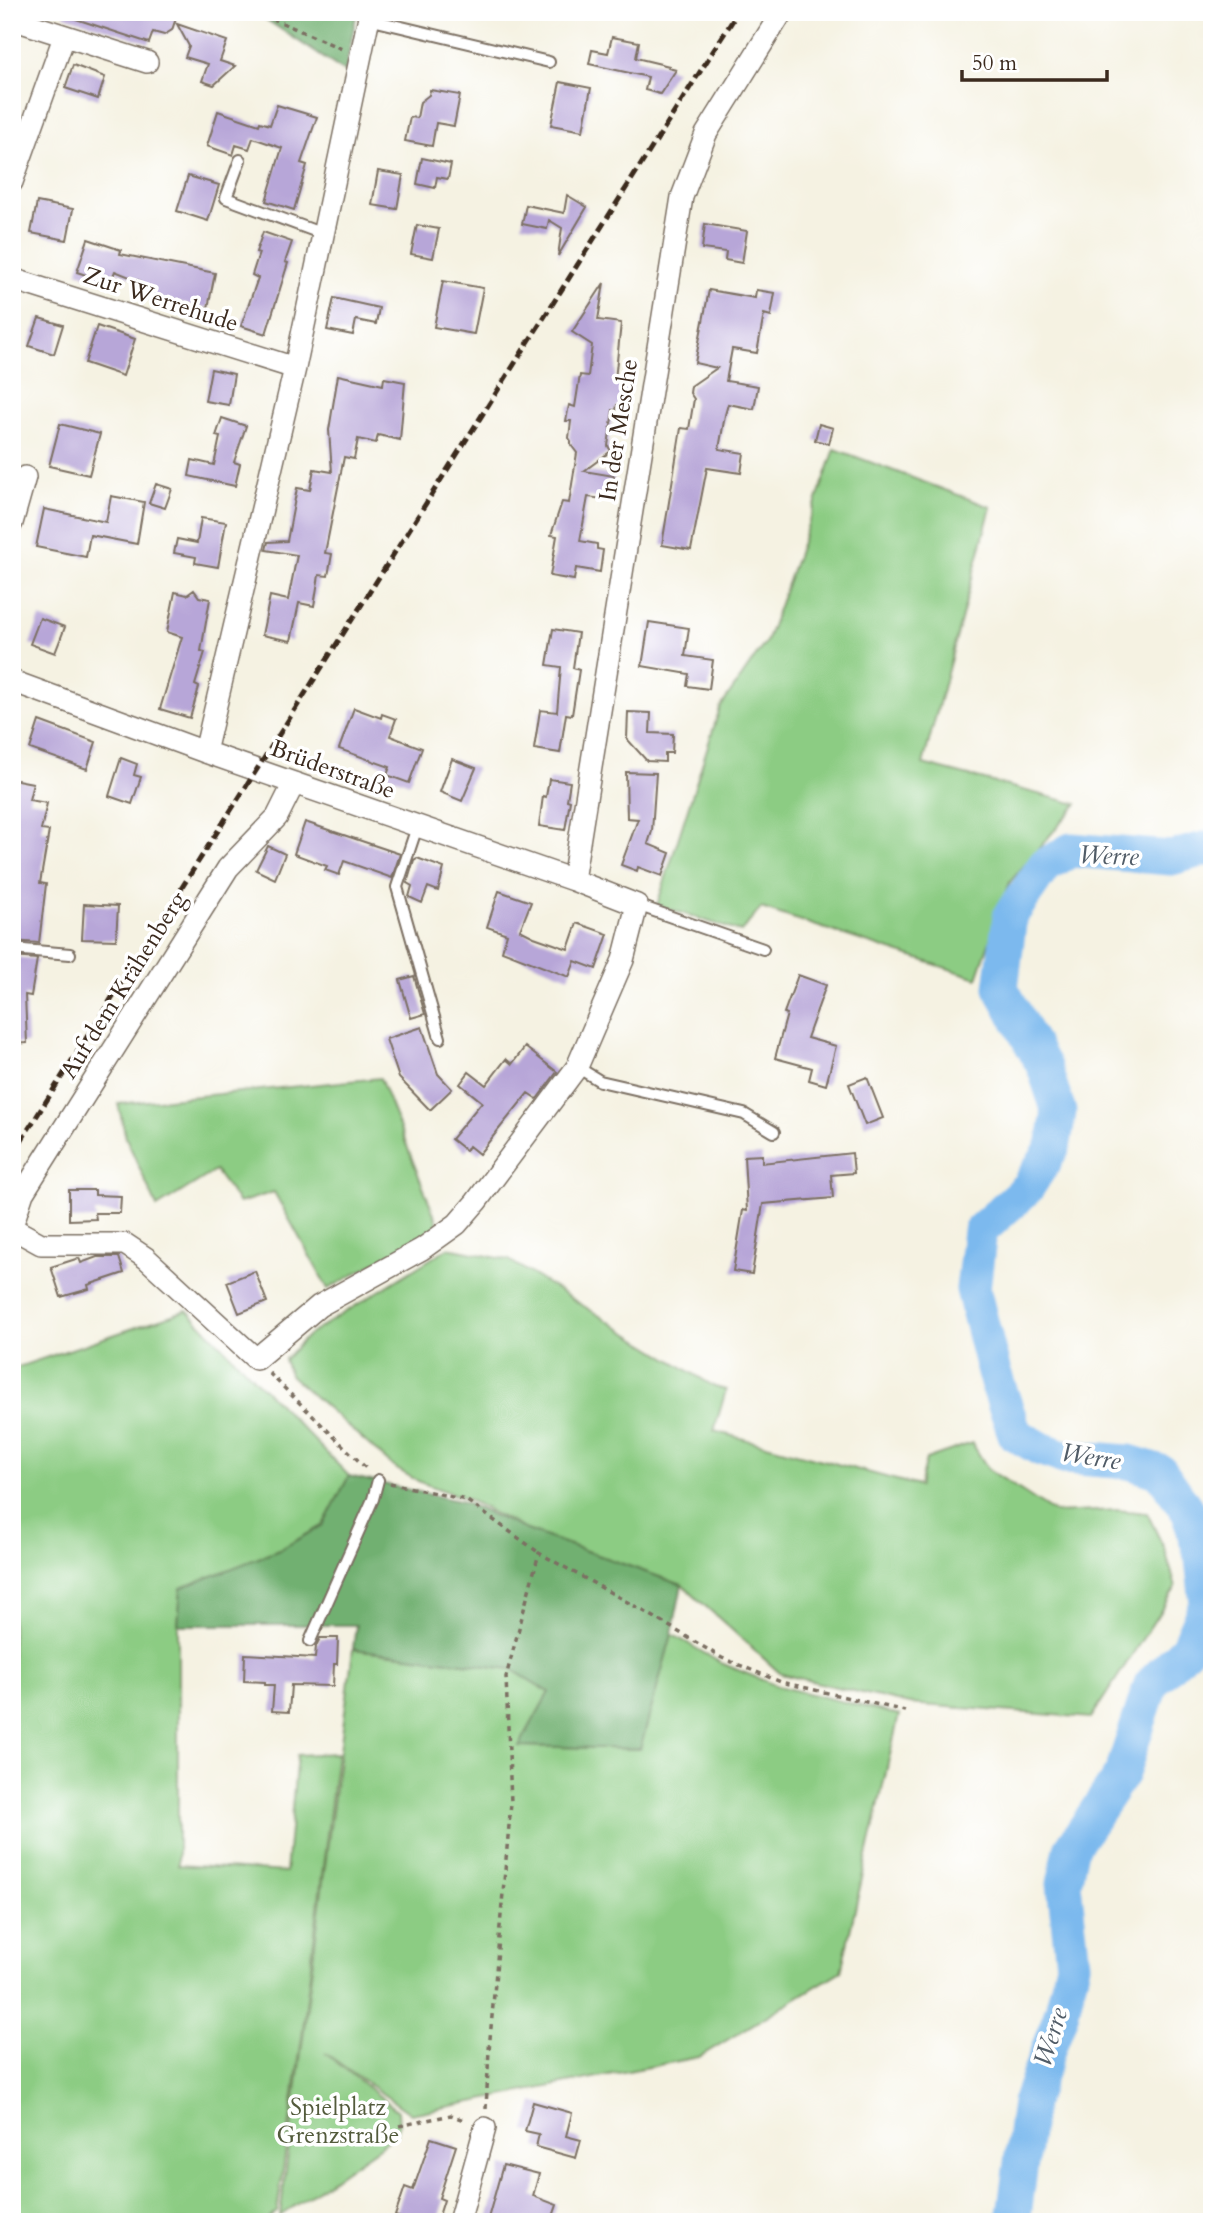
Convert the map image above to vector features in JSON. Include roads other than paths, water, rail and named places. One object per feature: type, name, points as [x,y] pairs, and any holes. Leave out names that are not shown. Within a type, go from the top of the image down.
[{"type":"street","name":"In der Mesche","points":[[573,880],[682,197],[706,134],[782,12]]},
{"type":"street","points":[[205,752],[295,369],[369,16]]},
{"type":"street","points":[[12,19],[147,62]]},
{"type":"street","points":[[12,182],[64,37]]},
{"type":"street","name":"Zur Werrehude","points":[[12,279],[295,369]]},
{"type":"street","points":[[12,523],[25,477]]},
{"type":"street","name":"Brüderstraße","points":[[12,681],[205,752],[573,880],[636,905]]},
{"type":"street","name":"Auf dem Krähenberg","points":[[294,783],[277,817],[228,869],[23,1193],[12,1227],[41,1244],[125,1244],[146,1258],[256,1359],[320,1306],[422,1249],[457,1224],[577,1068]]},
{"type":"street","points":[[577,1068],[623,960],[636,905]]},
{"type":"street","points":[[459,2222],[485,2128]]},
{"type":"lane","points":[[369,16],[549,62]]},
{"type":"lane","points":[[240,160],[226,198],[323,234]]},
{"type":"lane","points":[[417,827],[397,887],[440,1038]]},
{"type":"lane","points":[[636,905],[763,949]]},
{"type":"lane","points":[[12,948],[70,954]]},
{"type":"lane","points":[[577,1068],[600,1081],[744,1114],[774,1132]]},
{"type":"lane","points":[[310,1641],[373,1499],[378,1480]]},
{"type":"waterway","name":"Werre","points":[[1013,2222],[1029,2103],[1062,2011],[1073,1964],[1064,1884],[1071,1849],[1122,1773],[1151,1684],[1187,1648],[1207,1603],[1202,1559],[1189,1513],[1161,1472],[1129,1462],[1065,1457],[1041,1449],[1015,1434],[994,1373],[973,1289],[980,1231],[1027,1188],[1053,1147],[1059,1112],[1044,1067],[1001,988],[1010,916],[1045,865],[1071,850],[1171,858],[1212,847]]},
{"type":"railway","points":[[12,1155],[738,12]]},
{"type":"park label","name":"Spielplatz Grenzstraße","points":[[338,2121]]}]
